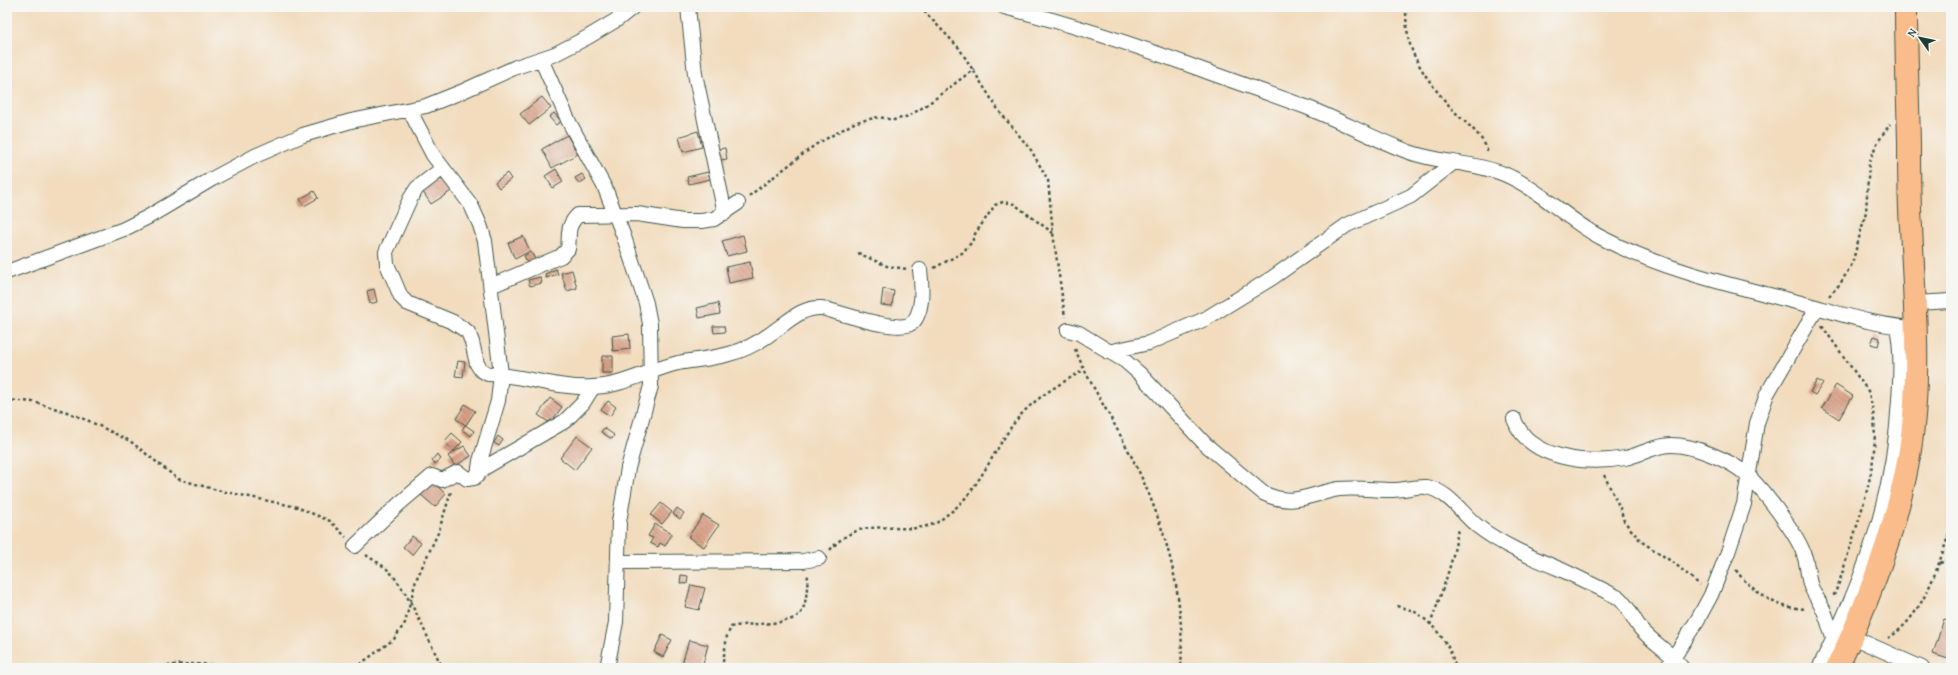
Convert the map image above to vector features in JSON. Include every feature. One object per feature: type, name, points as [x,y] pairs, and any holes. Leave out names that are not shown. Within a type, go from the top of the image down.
[{"type":"highway","points":[[1837,668],[1843,638],[1873,585],[1889,538],[1906,476],[1913,421],[1907,327],[1916,303],[1910,226],[1906,7]]},
{"type":"street","points":[[7,272],[124,229],[148,217],[212,179],[255,156],[304,135],[351,121],[410,111],[444,100],[516,67],[541,59],[588,37],[618,19],[633,7]]},
{"type":"street","points":[[688,7],[695,74],[725,213]]},
{"type":"street","points":[[1004,7],[1088,30],[1153,51],[1304,107],[1408,152],[1429,158],[1488,169],[1515,179],[1576,223],[1602,238],[1632,252],[1815,311],[1848,318],[1907,327]]},
{"type":"street","points":[[541,59],[569,122],[605,188],[646,303],[650,324],[652,371],[651,386],[628,468],[619,522],[616,622],[608,668]]},
{"type":"street","points":[[410,111],[422,137],[471,205],[485,241],[501,374],[498,401],[480,461],[478,475]]},
{"type":"street","points":[[1108,352],[1149,343],[1205,319],[1272,278],[1347,225],[1411,196],[1453,162]]},
{"type":"street","points":[[443,168],[417,188],[410,199],[386,252],[387,264],[401,297],[407,303],[436,314],[462,328],[470,337],[481,370],[488,374],[501,374],[547,383],[593,387],[613,384],[678,363],[728,354],[745,349],[776,330],[794,316],[812,308],[822,308],[879,324],[906,327],[914,322],[919,312],[922,286],[920,270]]},
{"type":"street","points":[[491,286],[561,256],[568,248],[568,230],[571,222],[578,215],[654,215],[683,221],[714,219],[738,203]]},
{"type":"street","points":[[1916,303],[1951,301]]},
{"type":"street","points":[[1068,330],[1079,333],[1125,362],[1152,385],[1185,424],[1239,475],[1263,493],[1273,498],[1286,501],[1303,499],[1338,489],[1400,490],[1424,487],[1436,490],[1461,509],[1476,525],[1495,538],[1525,554],[1619,598],[1626,604],[1640,628],[1675,664],[1711,595],[1744,504],[1758,423],[1767,394],[1815,311]]},
{"type":"street","points":[[355,546],[398,504],[432,476],[442,480],[455,472],[467,479],[474,478],[484,468],[565,421],[582,403],[593,387]]},
{"type":"street","points":[[1514,419],[1518,430],[1543,451],[1581,460],[1625,458],[1670,445],[1688,447],[1708,453],[1728,463],[1749,476],[1780,514],[1804,555],[1811,587],[1824,612],[1843,638],[1872,647],[1922,668]]},
{"type":"street","points":[[618,562],[814,559]]},
{"type":"street","points":[[1819,668],[1843,638]]},
{"type":"path","points":[[1406,7],[1407,33],[1414,54],[1454,110],[1481,138],[1487,148],[1488,169]]},
{"type":"path","points":[[738,203],[816,145],[856,122],[879,117],[894,120],[909,116],[928,104],[974,69]]},
{"type":"path","points":[[1726,556],[1742,579],[1774,601],[1784,606],[1824,612],[1838,587],[1866,499],[1874,445],[1872,402],[1868,391],[1828,333],[1815,311],[1840,284],[1852,264],[1866,212],[1869,163],[1872,154],[1884,131],[1907,101]]},
{"type":"path","points":[[858,253],[887,266],[920,270],[936,267],[962,253],[972,242],[974,234],[995,205],[1004,202],[1014,204],[1053,233]]},
{"type":"path","points":[[722,668],[727,636],[731,627],[741,624],[782,622],[798,617],[802,611],[814,559],[826,554],[842,539],[863,529],[877,526],[910,528],[936,523],[954,510],[974,484],[1013,424],[1032,404],[1084,370]]},
{"type":"path","points":[[7,400],[34,402],[110,430],[130,441],[178,479],[217,490],[297,507],[317,514],[330,521],[355,546],[388,570],[410,604],[443,668]]},
{"type":"path","points":[[1598,460],[1620,508],[1624,521],[1633,532],[1642,542],[1688,574],[1711,595]]},
{"type":"path","points":[[355,668],[394,640],[405,623],[416,580],[444,515],[455,472]]},
{"type":"path","points":[[1430,625],[1442,596],[1450,567],[1461,509]]},
{"type":"path","points":[[1872,647],[1896,633],[1911,617],[1926,595],[1940,563],[1951,527]]},
{"type":"path","points":[[1940,563],[1951,559]]},
{"type":"path","points":[[1396,606],[1414,612],[1430,625],[1448,645],[1455,668]]},
{"type":"path","points":[[7,664],[20,668]]},
{"type":"path","points":[[155,668],[180,664],[248,668]]},
{"type":"building","points":[[542,97],[551,108],[529,125],[520,114]]},
{"type":"building","points":[[554,113],[561,121],[556,125],[549,117]]},
{"type":"building","points":[[698,131],[702,147],[683,152],[679,137]]},
{"type":"building","points":[[567,135],[578,154],[552,168],[542,149]]},
{"type":"building","points":[[725,148],[727,159],[720,160],[719,149]]},
{"type":"building","points":[[556,169],[563,182],[553,188],[545,176]]},
{"type":"building","points":[[708,172],[710,179],[689,184],[687,177]]},
{"type":"building","points":[[507,173],[511,179],[499,188],[495,182]]},
{"type":"building","points":[[582,174],[586,179],[579,184],[575,178]]},
{"type":"building","points":[[443,175],[453,190],[431,204],[421,189]]},
{"type":"building","points":[[314,191],[318,198],[304,206],[300,199]]},
{"type":"building","points":[[743,235],[747,251],[727,256],[722,241]]},
{"type":"building","points":[[523,236],[530,251],[515,259],[508,243]]},
{"type":"building","points":[[531,252],[536,261],[528,264],[524,256]]},
{"type":"building","points":[[750,262],[753,278],[729,283],[726,267]]},
{"type":"building","points":[[556,269],[558,274],[546,278],[545,274]]},
{"type":"building","points":[[572,270],[577,288],[567,291],[561,273]]},
{"type":"building","points":[[540,277],[542,283],[530,286],[528,280]]},
{"type":"building","points":[[374,289],[377,302],[370,304],[367,291]]},
{"type":"building","points":[[883,289],[894,291],[892,306],[881,305]]},
{"type":"building","points":[[718,303],[720,314],[699,318],[697,308]]},
{"type":"building","points":[[713,326],[724,326],[725,332],[714,333]]},
{"type":"building","points":[[629,334],[630,349],[613,351],[612,336]]},
{"type":"building","points":[[1874,336],[1880,338],[1878,346],[1871,344]]},
{"type":"building","points":[[602,356],[613,356],[613,373],[602,373]]},
{"type":"building","points":[[458,361],[465,362],[463,377],[455,376]]},
{"type":"building","points":[[1817,380],[1823,383],[1815,395],[1810,392]]},
{"type":"building","points":[[1836,385],[1853,396],[1839,419],[1822,408]]},
{"type":"building","points":[[550,398],[562,407],[550,423],[538,415]]},
{"type":"building","points":[[608,401],[616,407],[610,416],[601,410]]},
{"type":"building","points":[[465,404],[475,411],[466,425],[456,419]]},
{"type":"building","points":[[465,425],[474,431],[471,436],[462,430]]},
{"type":"building","points":[[604,428],[614,435],[612,439],[601,432]]},
{"type":"building","points":[[452,433],[462,442],[454,451],[444,442]]},
{"type":"building","points":[[498,436],[503,440],[499,446],[494,443]]},
{"type":"building","points":[[577,436],[592,447],[575,470],[560,458]]},
{"type":"building","points":[[464,446],[471,456],[455,466],[448,456]]},
{"type":"building","points":[[437,454],[441,459],[435,464],[432,460]]},
{"type":"building","points":[[431,481],[446,494],[435,507],[420,494]]},
{"type":"building","points":[[661,503],[672,512],[662,524],[651,515]]},
{"type":"building","points":[[677,508],[684,513],[680,519],[673,514]]},
{"type":"building","points":[[703,515],[719,525],[704,547],[688,537]]},
{"type":"building","points":[[655,524],[672,534],[665,546],[660,543],[658,547],[650,543],[653,538],[648,536]]},
{"type":"building","points":[[412,536],[421,543],[412,555],[403,547]]},
{"type":"building","points":[[681,575],[688,576],[687,584],[680,583]]},
{"type":"building","points":[[691,585],[705,588],[699,610],[685,607]]},
{"type":"building","points":[[1944,619],[1951,621],[1951,660],[1933,654]]},
{"type":"building","points":[[662,635],[672,640],[663,657],[654,652]]},
{"type":"building","points":[[689,640],[708,645],[702,668],[682,664]]}]
